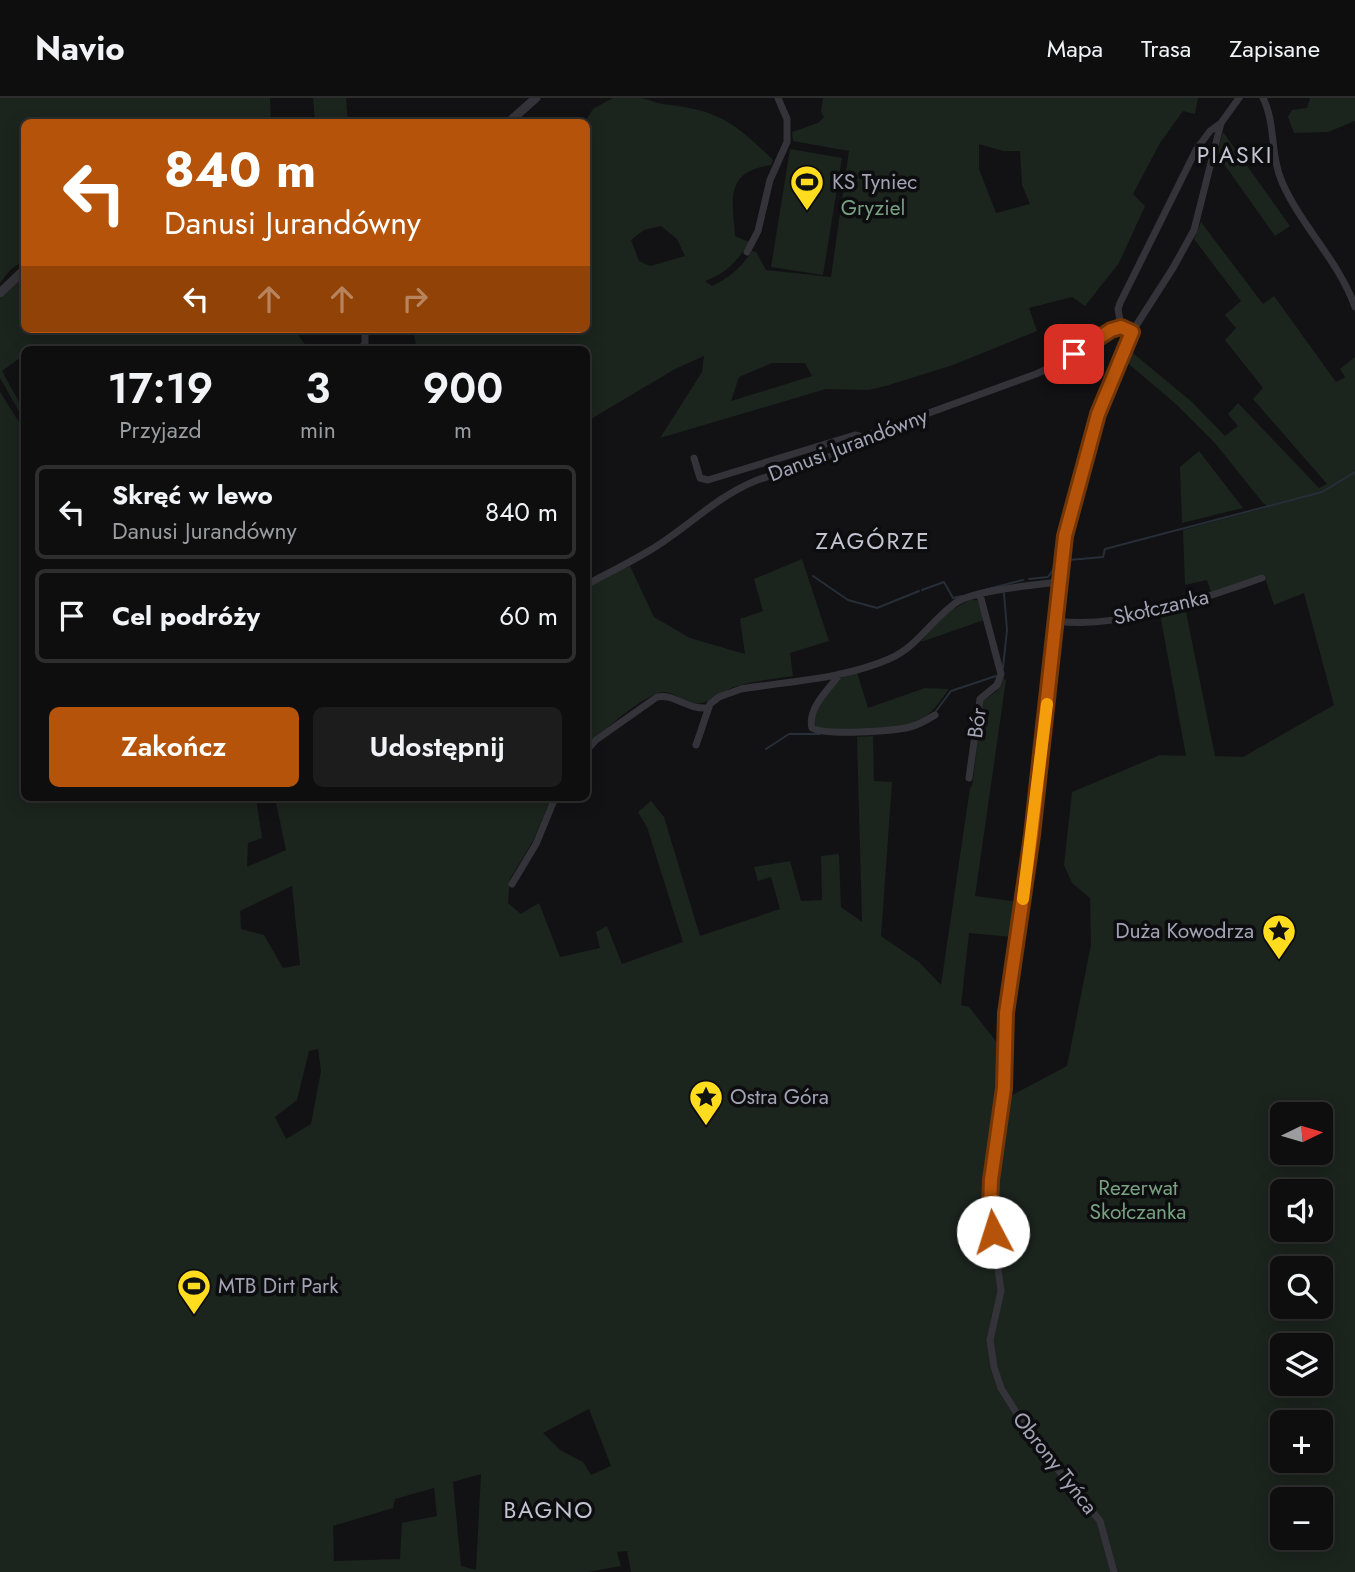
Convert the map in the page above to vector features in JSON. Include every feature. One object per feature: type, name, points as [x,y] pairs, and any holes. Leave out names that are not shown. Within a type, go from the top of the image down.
[{"type":"street","points":[[512,119],[536,98]]},
{"type":"street","points":[[747,252],[758,231],[773,173],[787,142],[787,120],[778,98]]},
{"type":"street","name":"Obrony Tyńca","points":[[1114,1572],[1100,1521],[1042,1451],[1013,1409],[1001,1388],[994,1367],[990,1340],[1001,1291],[990,1201],[993,1158],[1001,1123],[1006,1013],[1032,835],[1057,621],[1059,582],[1070,510],[1098,414],[1132,332],[1194,230],[1221,123],[1239,98]]},
{"type":"street","points":[[1263,98],[1269,111],[1274,161],[1282,184],[1340,276],[1355,307]]},
{"type":"street","points":[[1132,332],[1121,327],[1118,309],[1120,303],[1196,150],[1210,131],[1221,123]]},
{"type":"street","points":[[0,293],[21,273]]},
{"type":"street","name":"Danusi Jurandówny","points":[[590,583],[653,548],[736,490],[832,454],[863,437],[1036,374],[1058,364],[1111,330],[1121,327]]},
{"type":"street","points":[[694,458],[700,478],[708,480],[855,435],[863,437]]},
{"type":"street","name":"Skołczanka","points":[[1057,621],[1090,622],[1134,616],[1211,596],[1262,578]]},
{"type":"street","points":[[696,745],[707,708],[719,697],[741,689],[840,674],[874,665],[908,648],[957,601],[1059,582]]},
{"type":"street","name":"Bór","points":[[969,778],[980,698],[997,685],[1001,674],[980,595]]},
{"type":"street","points":[[840,674],[813,711],[810,722],[812,728],[818,732],[909,728],[934,715]]},
{"type":"street","points":[[590,747],[657,697],[664,696],[695,709],[707,708]]},
{"type":"street","points":[[512,884],[536,844],[554,801]]},
{"type":"green space","points":[[0,98],[270,98],[271,119],[21,119],[21,262],[10,270],[0,283]]},
{"type":"green space","points":[[313,98],[346,98],[348,119],[315,119]]},
{"type":"green space","name":"Gryziel","points":[[613,98],[641,98],[697,110],[735,127],[773,160],[771,165],[746,174],[735,189],[735,236],[749,242],[730,266],[705,281],[712,286],[735,272],[752,251],[756,252],[766,270],[831,277],[849,151],[793,141],[792,132],[818,123],[824,117],[821,112],[823,98],[1198,98],[1195,114],[1183,111],[1160,143],[1133,194],[1145,206],[1119,263],[1085,306],[1072,297],[1029,308],[1037,331],[953,365],[889,385],[869,390],[826,389],[660,438],[702,372],[704,356],[675,369],[590,420],[590,346],[416,346],[414,333],[590,333],[590,119],[587,119],[593,109]],"holes":[[[979,144],[1003,151],[1020,151],[1022,185],[1030,204],[996,213],[979,169]],[[661,226],[677,239],[685,256],[650,266],[639,261],[631,240],[644,230]],[[772,363],[805,363],[812,376],[731,401],[739,377]]]},
{"type":"green space","points":[[1310,98],[1355,98],[1355,121],[1328,132],[1294,133],[1288,117],[1292,110],[1307,108]]},
{"type":"green space","points":[[1223,132],[1290,226],[1275,236],[1217,154]]},
{"type":"green space","name":"KS Tyniec","points":[[790,149],[842,158],[823,275],[771,267]]},
{"type":"green space","name":"Rezerwat Skołczanka","points":[[1201,222],[1263,304],[1274,296],[1336,382],[1345,377],[1340,369],[1355,357],[1355,1572],[631,1572],[627,1551],[617,1552],[621,1566],[588,1572],[0,1572],[0,392],[21,425],[21,801],[256,801],[262,838],[248,843],[247,867],[286,850],[276,801],[550,801],[534,839],[510,879],[508,903],[521,914],[539,903],[560,957],[600,948],[596,932],[607,926],[622,964],[683,942],[647,827],[638,812],[651,801],[664,817],[700,936],[780,909],[771,877],[758,881],[754,867],[790,861],[801,901],[822,900],[821,856],[839,854],[841,907],[862,922],[857,737],[873,736],[874,781],[892,782],[881,936],[919,962],[941,985],[983,701],[997,691],[1003,678],[1006,680],[975,896],[1019,902],[1013,937],[969,933],[961,1005],[969,1007],[999,1045],[995,1094],[1003,1100],[1067,1066],[1091,944],[1090,898],[1072,883],[1064,865],[1072,792],[1160,755],[1186,756],[1160,614],[1185,607],[1215,756],[1243,757],[1334,705],[1304,593],[1274,605],[1264,575],[1211,592],[1207,580],[1185,585],[1183,530],[1269,507],[1215,443],[1177,405],[1123,359],[1128,349],[1192,402],[1225,436],[1238,426],[1228,414],[1238,403],[1319,488],[1327,484],[1253,399],[1263,388],[1225,340],[1236,328],[1225,315],[1241,301],[1194,239]],"holes":[[[292,886],[300,965],[283,968],[264,935],[241,929],[240,911]],[[318,1049],[321,1071],[311,1124],[286,1139],[275,1117],[297,1100],[309,1051]],[[589,1409],[611,1466],[591,1475],[583,1462],[560,1450],[543,1433]],[[481,1474],[476,1570],[461,1566],[453,1482]],[[434,1488],[437,1516],[402,1523],[400,1559],[334,1561],[333,1526],[393,1508],[395,1499]]]},
{"type":"green space","points":[[21,274],[21,333],[297,333],[306,346],[21,346],[21,357],[2,371],[21,406],[21,415],[0,378],[0,299]]},
{"type":"green space","points":[[1199,451],[1243,508],[1182,523],[1180,467]]},
{"type":"green space","points":[[802,559],[829,641],[790,653],[793,676],[734,687],[701,703],[665,692],[657,693],[625,713],[590,743],[590,583],[630,566],[654,617],[690,638],[745,654],[740,619],[763,611],[754,579]]},
{"type":"green space","points":[[970,600],[977,600],[984,620],[921,642],[946,613]]},
{"type":"green space","points":[[857,672],[868,708],[925,688],[949,689],[928,715],[910,724],[868,729],[816,727],[816,714],[822,701],[841,678]]},
{"type":"waterway","points":[[1069,560],[1103,557],[1105,549],[1322,492],[1355,472]]},
{"type":"waterway","points":[[1029,579],[1048,577],[1059,561]]},
{"type":"waterway","points":[[813,576],[848,600],[877,608],[919,591]]},
{"type":"waterway","points":[[984,590],[1023,580]]},
{"type":"waterway","points":[[922,590],[944,582],[953,598],[962,596]]},
{"type":"waterway","points":[[1003,668],[1007,630],[1004,593]]},
{"type":"waterway","points":[[936,711],[951,691],[996,676]]},
{"type":"waterway","points":[[766,749],[789,734],[820,734]]},
{"type":"slow traffic","points":[[1023,899],[1047,704]]},
{"type":"place","name":"KS Tyniec","points":[[807,212]]},
{"type":"place","name":"Duża Kowodrza","points":[[1279,961]]},
{"type":"place","name":"Ostra Góra","points":[[706,1127]]},
{"type":"place","name":"MTB Dirt Park","points":[[194,1316]]},
{"type":"district","name":"PIASKI","points":[[1235,155]]},
{"type":"district","name":"ZAGÓRZE","points":[[873,541]]},
{"type":"district","name":"BAGNO","points":[[549,1510]]},
{"type":"route","points":[[993,1232],[991,1180],[1001,1123],[1006,1013],[1032,835],[1065,536],[1098,414],[1132,332],[1121,327],[1111,330],[1074,354]]}]
